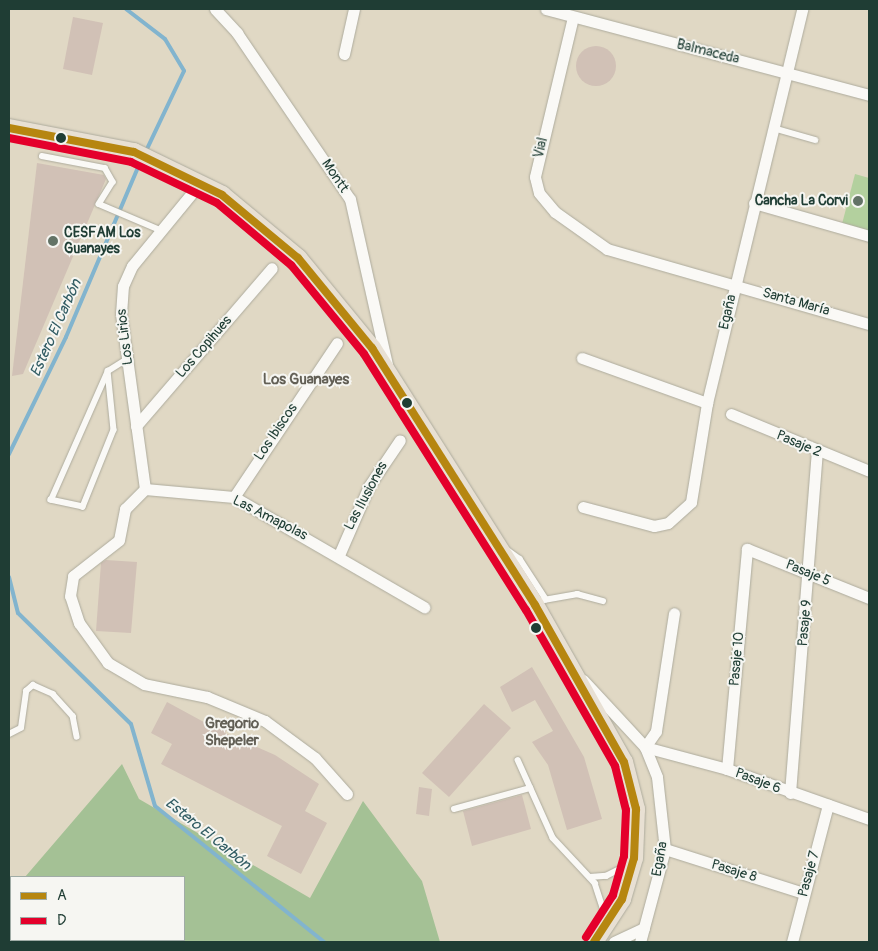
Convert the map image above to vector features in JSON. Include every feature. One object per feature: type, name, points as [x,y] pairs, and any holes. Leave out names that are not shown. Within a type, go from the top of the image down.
[{"type":"main road","points":[[9,128],[134,152],[201,182],[243,209],[298,258],[354,324],[389,374],[500,548],[541,602],[630,777],[637,825],[634,858],[622,899],[607,926],[594,942]]},
{"type":"street","name":"Montt","points":[[215,9],[237,33],[350,199],[389,374]]},
{"type":"street","points":[[344,54],[354,9]]},
{"type":"street","name":"Balmaceda","points":[[546,9],[869,95]]},
{"type":"street","name":"Egaña","points":[[583,506],[654,526],[680,515],[690,502],[706,403],[802,9]]},
{"type":"street","name":"Vial","points":[[573,17],[535,182],[542,198],[564,221],[607,249]]},
{"type":"street","name":"Los Lirios","points":[[145,489],[127,359],[123,286],[132,266],[201,182]]},
{"type":"street","points":[[754,204],[869,236]]},
{"type":"street","name":"Santa María","points":[[607,249],[869,324]]},
{"type":"street","name":"Los Copihues","points":[[136,426],[272,268]]},
{"type":"street","name":"Los Ibiscos","points":[[234,497],[337,343]]},
{"type":"street","points":[[582,358],[706,403]]},
{"type":"street","name":"Pasaje 2","points":[[731,414],[817,452],[869,471]]},
{"type":"street","name":"Las Ilusiones","points":[[339,555],[369,486],[400,440]]},
{"type":"street","name":"Pasaje 9","points":[[790,793],[810,574],[817,452]]},
{"type":"street","points":[[145,489],[125,509],[119,540],[73,576],[70,596],[88,639],[108,663],[130,678],[207,697],[265,721],[315,758],[347,794]]},
{"type":"street","name":"Las Amapolas","points":[[145,489],[234,497],[339,555],[424,607]]},
{"type":"street","name":"Pasaje 5","points":[[748,549],[869,598]]},
{"type":"street","name":"Pasaje 10","points":[[727,769],[748,549]]},
{"type":"street","points":[[645,747],[656,731],[674,613]]},
{"type":"street","name":"Egaña","points":[[575,672],[645,747],[663,810],[665,849],[640,942]]},
{"type":"street","name":"Pasaje 6","points":[[645,747],[727,769],[790,793],[869,819]]},
{"type":"street","name":"Pasaje 7","points":[[792,942],[828,805]]},
{"type":"street","name":"Pasaje 8","points":[[665,849],[804,893]]},
{"type":"street","points":[[614,942],[644,928]]},
{"type":"lane","points":[[773,128],[815,140]]},
{"type":"lane","points":[[42,156],[105,168],[113,182],[99,204],[160,230]]},
{"type":"lane","points":[[108,371],[114,430],[83,507],[51,500],[95,396],[108,371],[127,359]]},
{"type":"lane","points":[[541,602],[577,594],[604,601]]},
{"type":"lane","points":[[9,734],[21,728],[26,691],[33,685],[53,694],[73,716],[77,737]]},
{"type":"lane","points":[[518,760],[553,838],[590,877],[603,899],[607,926]]},
{"type":"lane","points":[[454,809],[530,788]]},
{"type":"lane","points":[[590,877],[614,874],[634,858]]},
{"type":"green space","name":"Cancha La Corvi","points":[[855,174],[869,178],[869,231],[842,224]]},
{"type":"green space","points":[[122,764],[139,799],[310,898],[363,801],[422,881],[440,942],[9,942],[10,918],[10,941],[185,941],[185,876],[26,876]]},
{"type":"building","points":[[73,17],[103,23],[92,75],[63,69]]},
{"type":"building","points":[[600,46],[607,49],[613,55],[616,66],[615,74],[607,83],[600,86],[592,86],[585,83],[577,74],[576,62],[579,55],[588,47]]},
{"type":"building","name":"CESFAM Los Guanayes","points":[[37,163],[104,175],[106,179],[23,374],[12,376]]},
{"type":"building","points":[[106,560],[137,562],[131,633],[96,631],[101,563]]},
{"type":"building","points":[[532,667],[584,757],[602,819],[567,830],[548,765],[532,742],[553,731],[535,700],[512,712],[500,687]]},
{"type":"building","points":[[167,702],[213,727],[216,721],[228,728],[225,733],[275,755],[319,784],[305,811],[327,823],[301,874],[267,856],[282,826],[161,764],[172,744],[151,733]]},
{"type":"building","points":[[484,704],[511,728],[449,797],[422,773]]},
{"type":"building","points":[[419,787],[432,789],[429,816],[416,814]]},
{"type":"building","points":[[522,795],[531,829],[472,846],[463,811]]},
{"type":"waterway","name":"Estero El Carbón","points":[[126,9],[165,39],[184,71],[146,151]]},
{"type":"waterway","name":"Estero El Carbón","points":[[9,454],[66,337],[141,160]]},
{"type":"waterway","name":"Estero El Carbón","points":[[9,577],[18,613],[131,724],[155,806],[324,942]]},
{"type":"transit line","name":"A","points":[[9,128],[134,152],[222,195],[298,258],[372,348],[535,605],[624,762],[636,809],[634,858],[622,899],[594,942]]},
{"type":"transit line","name":"D","points":[[9,138],[131,162],[217,203],[291,265],[364,354],[526,610],[615,766],[626,810],[624,856],[613,895],[586,937]]},
{"type":"place","name":"Cancha La Corvi","points":[[858,201]]},
{"type":"place","name":"CESFAM Los Guanayes","points":[[53,241]]},
{"type":"district","name":"Los Guanayes","points":[[306,380]]},
{"type":"district","name":"Gregorio Shepeler","points":[[232,732]]}]
